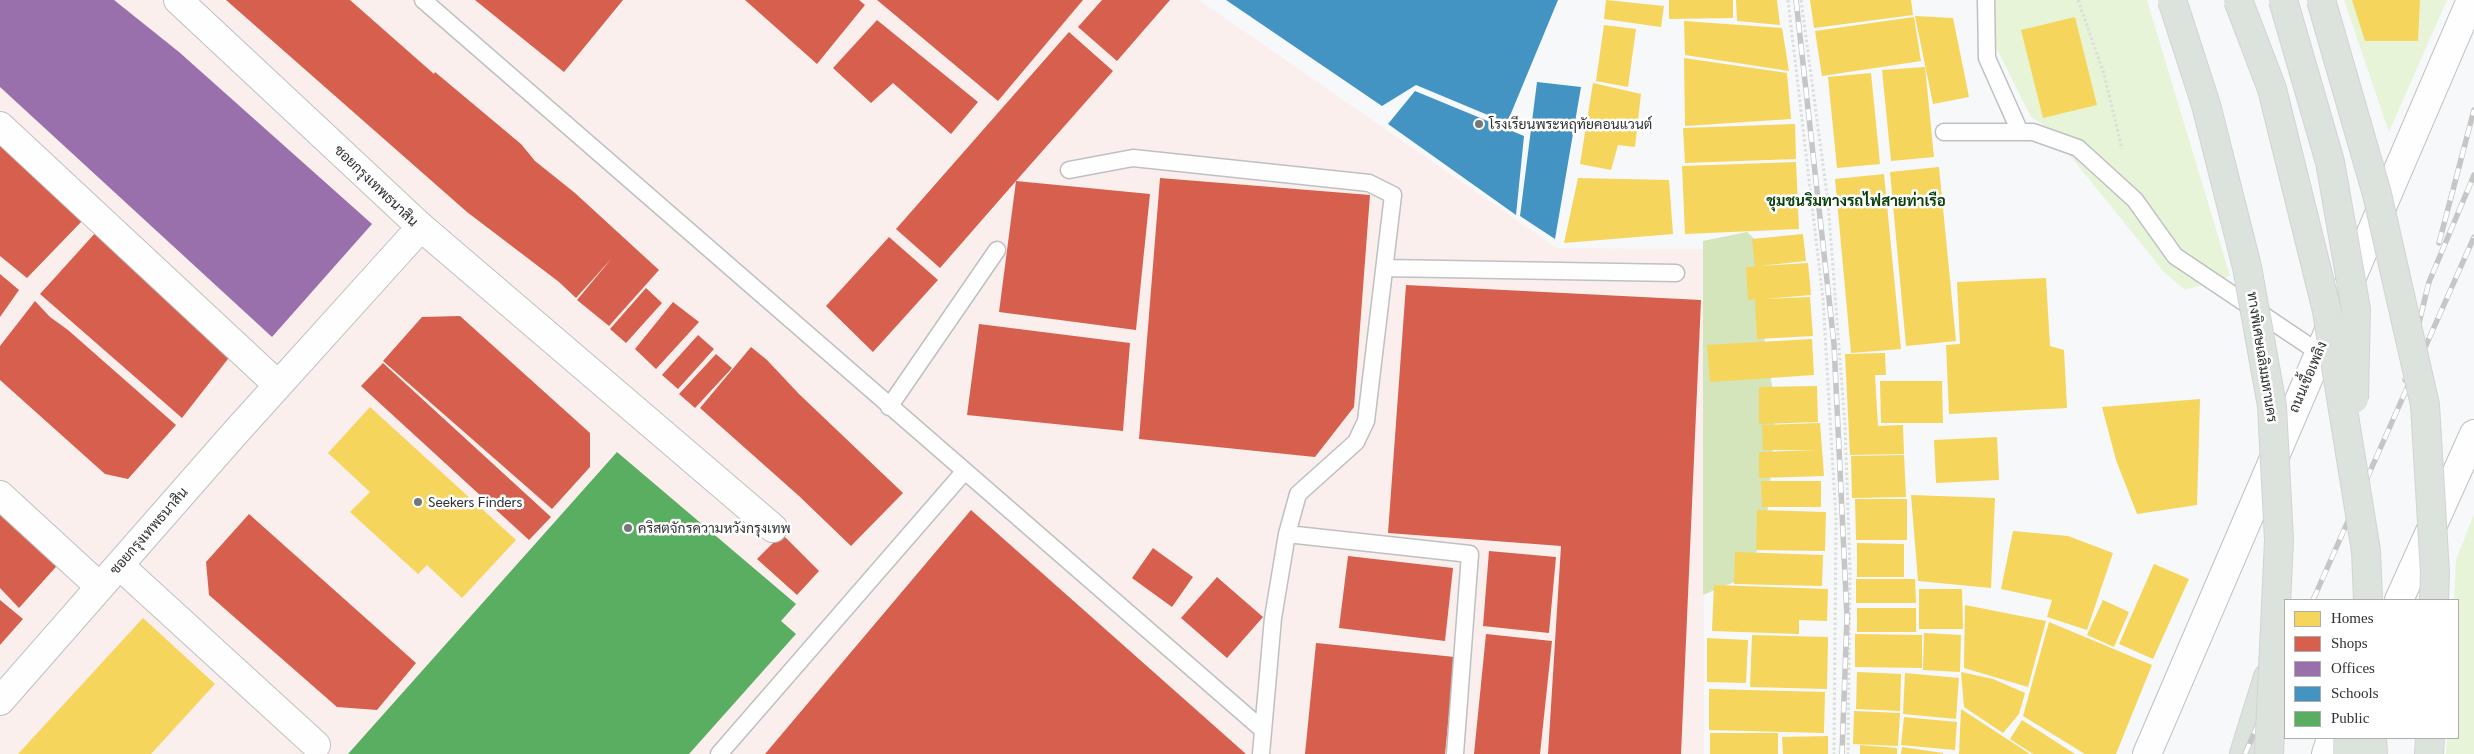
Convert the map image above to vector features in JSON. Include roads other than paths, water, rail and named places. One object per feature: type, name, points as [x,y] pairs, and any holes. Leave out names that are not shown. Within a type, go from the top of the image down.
[{"type":"highway","name":"ทางพิเศษเฉลิมมหานคร","points":[[2172,0],[2206,105],[2247,267],[2272,406],[2279,540],[2268,754]]},
{"type":"highway","points":[[2238,0],[2272,89],[2327,312],[2366,551],[2368,599]]},
{"type":"highway","points":[[2282,0],[2330,162],[2356,310],[2351,599]]},
{"type":"highway","points":[[2321,0],[2377,194],[2425,404],[2435,573],[2434,599]]},
{"type":"highway","points":[[2244,754],[2274,656]]},
{"type":"highway","points":[[2347,739],[2347,754]]},
{"type":"highway","points":[[2372,739],[2374,754]]},
{"type":"highway","points":[[2429,754],[2430,739]]},
{"type":"street","name":"ซอยกรุงเทพธนาสิน","points":[[0,701],[278,385],[421,227],[178,0]]},
{"type":"street","name":"ถนนเชื้อเพลิง","points":[[2148,754],[2318,352],[2470,0]]},
{"type":"street","points":[[0,126],[278,385]]},
{"type":"street","points":[[421,227],[773,528]]},
{"type":"street","points":[[2400,599],[2418,563],[2474,434]]},
{"type":"street","name":"ซอยกรุงเทพธนาสิน","points":[[0,495],[100,587]]},
{"type":"street","points":[[2409,599],[2418,563]]},
{"type":"street","points":[[119,565],[316,745]]},
{"type":"street","points":[[2326,754],[2331,739]]},
{"type":"street","points":[[2374,754],[2379,739]]},
{"type":"lane","points":[[1986,0],[1987,58],[2020,132]]},
{"type":"lane","points":[[429,2],[964,472],[1263,730]]},
{"type":"lane","points":[[1944,132],[2034,132],[2078,148],[2135,200],[2175,256],[2318,352]]},
{"type":"lane","points":[[1069,170],[1133,158],[1369,183],[1393,195],[1366,421],[1356,442],[1298,494],[1287,534],[1273,618],[1261,754]]},
{"type":"lane","points":[[889,406],[997,250]]},
{"type":"lane","points":[[1385,268],[1676,273]]},
{"type":"lane","points":[[720,754],[964,472]]},
{"type":"lane","points":[[1287,534],[1470,554],[1455,754]]},
{"type":"railway","points":[[1796,0],[1834,344],[1847,617],[1842,754]]},
{"type":"railway","points":[[2439,243],[2474,110]]},
{"type":"railway","points":[[2405,380],[2429,282],[2474,175]]},
{"type":"railway","points":[[2313,599],[2474,237]]},
{"type":"railway","points":[[2245,754],[2284,665]]},
{"type":"place","name":"โรงเรียนพระหฤทัยคอนแวนต์","points":[[1479,124]]},
{"type":"place","name":"Seekers Finders","points":[[418,502]]},
{"type":"place","name":"คริสตจักรความหวังกรุงเทพ","points":[[628,528]]},
{"type":"district","name":"ชุมชนริมทางรถไฟสายท่าเรือ","points":[[1856,201]]}]
